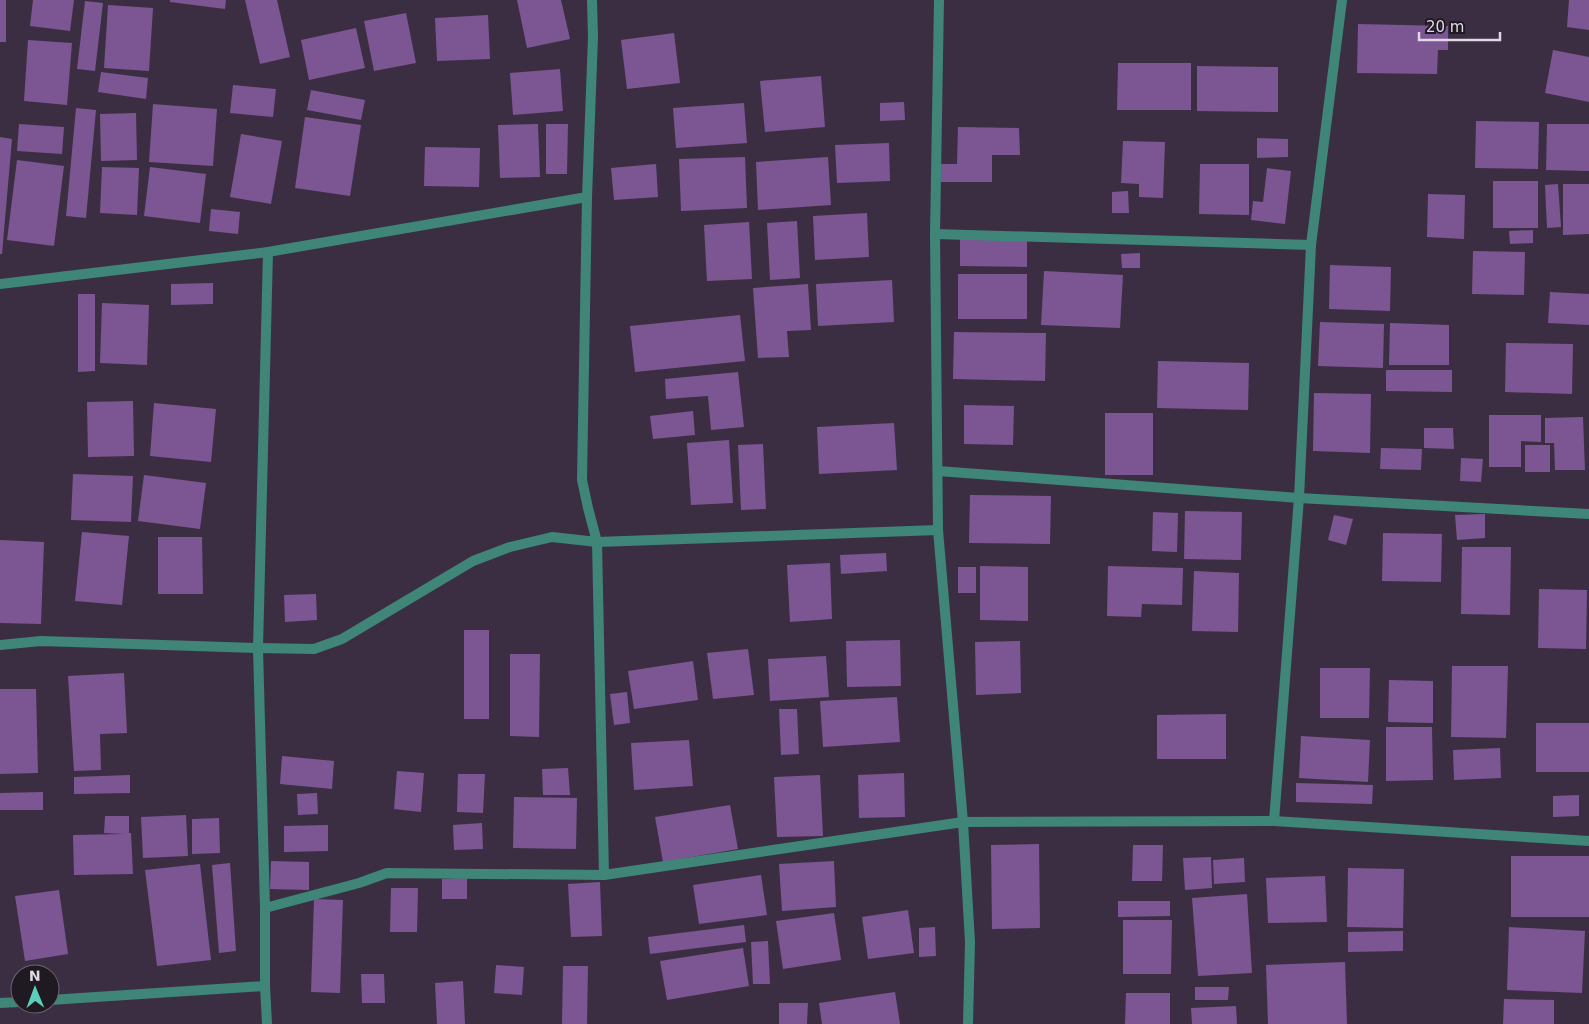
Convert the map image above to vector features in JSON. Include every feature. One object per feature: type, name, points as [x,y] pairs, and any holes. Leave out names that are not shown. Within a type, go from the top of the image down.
[{"type":"street","points":[[592,0],[593,37],[587,197],[582,480],[597,542],[604,875]]},
{"type":"street","points":[[939,0],[935,234],[938,530],[963,822],[970,942],[968,1024]]},
{"type":"street","points":[[1274,821],[1300,498],[1311,245],[1342,0]]},
{"type":"street","points":[[0,284],[268,252],[587,197]]},
{"type":"street","points":[[935,234],[1311,245]]},
{"type":"street","points":[[267,1024],[258,648],[268,252]]},
{"type":"street","points":[[938,471],[1300,498],[1589,514]]},
{"type":"street","points":[[0,645],[41,640],[314,649],[342,639],[473,561],[510,547],[552,537],[597,542],[938,530]]},
{"type":"street","points":[[265,908],[358,883],[387,873],[604,875],[963,822],[1274,821],[1589,841]]},
{"type":"street","points":[[60,999],[265,986]]},
{"type":"building","points":[[0,0],[6,0],[6,42],[0,42]]},
{"type":"building","points":[[33,0],[74,0],[70,31],[30,26]]},
{"type":"building","points":[[170,0],[226,0],[225,9],[170,2]]},
{"type":"building","points":[[245,0],[277,0],[290,57],[260,64]]},
{"type":"building","points":[[517,0],[561,0],[570,39],[527,48]]},
{"type":"building","points":[[1569,0],[1589,0],[1589,30],[1567,27]]},
{"type":"building","points":[[85,1],[103,3],[95,71],[77,69]]},
{"type":"building","points":[[108,5],[153,8],[149,71],[104,68]]},
{"type":"building","points":[[406,13],[416,63],[374,71],[364,21]]},
{"type":"building","points":[[488,15],[490,59],[437,61],[435,18]]},
{"type":"building","points":[[1358,24],[1448,26],[1448,50],[1438,50],[1437,74],[1357,73]]},
{"type":"building","points":[[356,28],[365,68],[309,80],[301,40]]},
{"type":"building","points":[[674,33],[680,83],[627,89],[621,40]]},
{"type":"building","points":[[28,40],[72,43],[67,105],[24,101]]},
{"type":"building","points":[[1553,50],[1589,57],[1589,102],[1545,93]]},
{"type":"building","points":[[1118,63],[1191,63],[1191,110],[1117,110]]},
{"type":"building","points":[[1197,66],[1278,67],[1278,112],[1197,111]]},
{"type":"building","points":[[560,69],[563,111],[513,115],[510,73]]},
{"type":"building","points":[[101,72],[148,78],[146,99],[98,92]]},
{"type":"building","points":[[821,76],[825,127],[765,132],[760,81]]},
{"type":"building","points":[[233,85],[276,89],[273,117],[230,113]]},
{"type":"building","points":[[311,90],[365,100],[361,120],[307,110]]},
{"type":"building","points":[[904,102],[905,120],[880,121],[880,103]]},
{"type":"building","points":[[744,103],[747,143],[676,148],[673,108]]},
{"type":"building","points":[[153,104],[217,109],[213,166],[149,162]]},
{"type":"building","points":[[76,108],[96,110],[86,218],[66,216]]},
{"type":"building","points":[[136,113],[137,160],[101,161],[100,114]]},
{"type":"building","points":[[305,117],[361,125],[350,196],[295,188]]},
{"type":"building","points":[[1476,121],[1539,122],[1538,169],[1475,168]]},
{"type":"building","points":[[19,124],[64,127],[62,154],[17,151]]},
{"type":"building","points":[[538,124],[540,177],[500,178],[498,125]]},
{"type":"building","points":[[546,124],[568,124],[567,174],[546,174]]},
{"type":"building","points":[[1547,124],[1589,124],[1589,171],[1546,170]]},
{"type":"building","points":[[958,127],[1019,128],[1020,155],[992,155],[992,182],[941,182],[941,164],[957,164]]},
{"type":"building","points":[[241,134],[282,141],[271,204],[230,197]]},
{"type":"building","points":[[0,137],[12,139],[2,254],[0,254]]},
{"type":"building","points":[[1257,138],[1288,139],[1288,157],[1257,158]]},
{"type":"building","points":[[1123,141],[1165,142],[1163,198],[1139,197],[1139,184],[1121,183]]},
{"type":"building","points":[[889,143],[890,181],[837,183],[835,145]]},
{"type":"building","points":[[425,147],[480,148],[479,187],[424,186]]},
{"type":"building","points":[[745,157],[747,208],[681,211],[679,159]]},
{"type":"building","points":[[828,157],[831,205],[758,210],[756,162]]},
{"type":"building","points":[[17,160],[64,166],[54,246],[7,240]]},
{"type":"building","points":[[656,164],[658,197],[614,200],[611,168]]},
{"type":"building","points":[[1200,164],[1249,164],[1249,215],[1199,214]]},
{"type":"building","points":[[102,167],[139,168],[137,215],[100,213]]},
{"type":"building","points":[[150,167],[206,174],[200,223],[144,216]]},
{"type":"building","points":[[1267,168],[1291,171],[1285,224],[1251,220],[1253,201],[1263,202]]},
{"type":"building","points":[[1493,181],[1538,181],[1538,228],[1493,228]]},
{"type":"building","points":[[1558,184],[1561,227],[1547,228],[1545,185]]},
{"type":"building","points":[[1563,184],[1589,184],[1589,234],[1563,235]]},
{"type":"building","points":[[1128,191],[1129,213],[1112,213],[1112,192]]},
{"type":"building","points":[[1428,194],[1465,195],[1464,239],[1427,237]]},
{"type":"building","points":[[211,209],[240,212],[238,234],[209,231]]},
{"type":"building","points":[[867,213],[869,257],[815,260],[813,216]]},
{"type":"building","points":[[797,221],[800,278],[770,280],[767,223]]},
{"type":"building","points":[[749,222],[752,279],[707,281],[704,225]]},
{"type":"building","points":[[1533,230],[1533,243],[1510,244],[1509,231]]},
{"type":"building","points":[[960,239],[1027,239],[1027,267],[960,266]]},
{"type":"building","points":[[1473,251],[1525,252],[1524,295],[1472,294]]},
{"type":"building","points":[[1140,253],[1140,268],[1122,268],[1121,254]]},
{"type":"building","points":[[1330,265],[1391,267],[1390,311],[1329,309]]},
{"type":"building","points":[[1044,271],[1123,275],[1120,328],[1041,325]]},
{"type":"building","points":[[958,274],[1027,274],[1027,319],[958,319]]},
{"type":"building","points":[[892,280],[894,322],[818,326],[816,284]]},
{"type":"building","points":[[213,283],[213,304],[171,305],[171,284]]},
{"type":"building","points":[[808,284],[811,330],[787,331],[789,357],[758,358],[753,288]]},
{"type":"building","points":[[1550,292],[1589,294],[1589,325],[1548,323]]},
{"type":"building","points":[[78,294],[95,294],[95,371],[78,372]]},
{"type":"building","points":[[102,303],[149,305],[147,365],[100,363]]},
{"type":"building","points":[[740,315],[745,361],[635,372],[630,326]]},
{"type":"building","points":[[1320,322],[1384,324],[1383,368],[1318,366]]},
{"type":"building","points":[[1390,323],[1449,325],[1449,365],[1389,365]]},
{"type":"building","points":[[954,332],[1046,333],[1045,381],[953,379]]},
{"type":"building","points":[[1506,343],[1573,344],[1572,394],[1505,392]]},
{"type":"building","points":[[1158,361],[1249,363],[1248,410],[1157,408]]},
{"type":"building","points":[[1386,370],[1452,370],[1452,392],[1386,391]]},
{"type":"building","points":[[738,372],[744,427],[711,430],[708,396],[666,399],[665,379]]},
{"type":"building","points":[[1314,393],[1371,394],[1370,453],[1313,451]]},
{"type":"building","points":[[133,401],[134,456],[88,457],[87,402]]},
{"type":"building","points":[[154,403],[216,409],[211,462],[150,456]]},
{"type":"building","points":[[964,405],[1014,406],[1013,445],[964,444]]},
{"type":"building","points":[[693,411],[695,435],[653,439],[650,416]]},
{"type":"building","points":[[1105,413],[1153,413],[1153,475],[1105,475]]},
{"type":"building","points":[[1489,415],[1541,415],[1541,442],[1521,441],[1521,467],[1489,467]]},
{"type":"building","points":[[1583,417],[1585,470],[1555,470],[1554,443],[1545,443],[1545,418]]},
{"type":"building","points":[[894,423],[897,470],[819,474],[817,427]]},
{"type":"building","points":[[1424,428],[1453,428],[1454,449],[1424,448]]},
{"type":"building","points":[[729,440],[733,503],[691,505],[687,443]]},
{"type":"building","points":[[763,444],[766,509],[741,510],[738,445]]},
{"type":"building","points":[[1525,445],[1550,445],[1550,472],[1525,472]]},
{"type":"building","points":[[1381,448],[1422,449],[1421,470],[1380,469]]},
{"type":"building","points":[[1461,458],[1483,459],[1481,482],[1460,481]]},
{"type":"building","points":[[73,474],[133,476],[131,522],[71,520]]},
{"type":"building","points":[[144,475],[206,483],[200,529],[138,521]]},
{"type":"building","points":[[970,495],[1051,496],[1050,544],[969,543]]},
{"type":"building","points":[[1185,511],[1242,512],[1241,560],[1184,559]]},
{"type":"building","points":[[1153,512],[1178,513],[1177,552],[1152,551]]},
{"type":"building","points":[[1485,514],[1485,538],[1457,540],[1455,515]]},
{"type":"building","points":[[1334,515],[1353,519],[1346,545],[1328,540]]},
{"type":"building","points":[[82,532],[129,536],[122,605],[75,601]]},
{"type":"building","points":[[1383,533],[1442,534],[1441,582],[1382,581]]},
{"type":"building","points":[[158,537],[202,537],[203,594],[158,594]]},
{"type":"building","points":[[0,540],[44,542],[41,624],[0,623]]},
{"type":"building","points":[[1462,547],[1511,547],[1510,615],[1461,614]]},
{"type":"building","points":[[886,553],[887,571],[841,574],[840,555]]},
{"type":"building","points":[[830,563],[832,619],[790,622],[787,565]]},
{"type":"building","points":[[980,566],[1028,567],[1028,621],[980,620]]},
{"type":"building","points":[[1108,566],[1183,568],[1182,605],[1142,604],[1141,617],[1107,616]]},
{"type":"building","points":[[958,567],[976,567],[976,593],[958,593]]},
{"type":"building","points":[[1194,571],[1239,573],[1238,632],[1192,631]]},
{"type":"building","points":[[1539,589],[1587,590],[1586,649],[1538,648]]},
{"type":"building","points":[[316,594],[317,620],[285,622],[284,595]]},
{"type":"building","points":[[464,630],[489,630],[489,719],[464,719]]},
{"type":"building","points":[[900,640],[901,686],[847,687],[846,641]]},
{"type":"building","points":[[1020,641],[1021,693],[976,695],[975,642]]},
{"type":"building","points":[[748,649],[754,695],[713,699],[707,653]]},
{"type":"building","points":[[510,654],[540,654],[539,737],[510,736]]},
{"type":"building","points":[[826,656],[829,697],[770,701],[768,659]]},
{"type":"building","points":[[693,661],[698,700],[634,709],[628,671]]},
{"type":"building","points":[[1452,666],[1508,666],[1506,738],[1451,737]]},
{"type":"building","points":[[1320,668],[1370,668],[1369,718],[1320,718]]},
{"type":"building","points":[[124,673],[127,733],[100,734],[101,770],[74,771],[68,676]]},
{"type":"building","points":[[1389,680],[1433,681],[1433,723],[1388,722]]},
{"type":"building","points":[[0,689],[36,689],[38,773],[0,774]]},
{"type":"building","points":[[627,692],[630,723],[614,725],[610,694]]},
{"type":"building","points":[[897,697],[900,742],[823,747],[820,701]]},
{"type":"building","points":[[779,709],[797,709],[799,754],[781,755]]},
{"type":"building","points":[[1226,714],[1226,759],[1157,759],[1157,715]]},
{"type":"building","points":[[1536,723],[1589,723],[1589,772],[1536,772]]},
{"type":"building","points":[[1386,727],[1432,727],[1433,780],[1386,781]]},
{"type":"building","points":[[1301,736],[1370,740],[1368,782],[1299,778]]},
{"type":"building","points":[[689,740],[693,786],[634,790],[631,743]]},
{"type":"building","points":[[1500,748],[1501,778],[1454,780],[1453,750]]},
{"type":"building","points":[[282,756],[334,761],[332,789],[280,784]]},
{"type":"building","points":[[568,768],[570,795],[543,795],[542,769]]},
{"type":"building","points":[[397,771],[424,773],[421,812],[394,809]]},
{"type":"building","points":[[904,773],[905,817],[859,818],[858,775]]},
{"type":"building","points":[[458,774],[485,774],[483,813],[457,812]]},
{"type":"building","points":[[130,775],[130,793],[74,794],[74,777]]},
{"type":"building","points":[[820,775],[823,836],[777,837],[774,777]]},
{"type":"building","points":[[1296,783],[1373,785],[1372,804],[1296,802]]},
{"type":"building","points":[[43,792],[43,810],[0,810],[0,793]]},
{"type":"building","points":[[317,793],[318,814],[298,815],[297,794]]},
{"type":"building","points":[[1579,795],[1579,816],[1553,817],[1553,796]]},
{"type":"building","points":[[514,797],[577,798],[576,849],[513,848]]},
{"type":"building","points":[[730,805],[738,849],[663,862],[655,817]]},
{"type":"building","points":[[186,815],[188,856],[143,858],[141,817]]},
{"type":"building","points":[[105,816],[129,816],[133,874],[74,875],[73,835],[124,834],[104,833]]},
{"type":"building","points":[[219,818],[220,853],[192,854],[192,819]]},
{"type":"building","points":[[482,823],[483,849],[454,850],[453,825]]},
{"type":"building","points":[[328,825],[328,851],[284,852],[284,826]]},
{"type":"building","points":[[1039,844],[1040,928],[992,929],[991,845]]},
{"type":"building","points":[[1133,845],[1163,845],[1162,881],[1132,881]]},
{"type":"building","points":[[1511,856],[1589,856],[1589,917],[1511,917]]},
{"type":"building","points":[[1211,857],[1212,888],[1185,890],[1183,858]]},
{"type":"building","points":[[1244,858],[1245,882],[1214,884],[1213,860]]},
{"type":"building","points":[[271,861],[309,862],[309,890],[270,889]]},
{"type":"building","points":[[834,861],[836,907],[782,911],[779,864]]},
{"type":"building","points":[[230,863],[236,951],[219,953],[212,865]]},
{"type":"building","points":[[200,864],[211,960],[157,966],[145,870]]},
{"type":"building","points":[[1348,868],[1404,869],[1403,928],[1347,927]]},
{"type":"building","points":[[761,875],[767,915],[699,924],[693,885]]},
{"type":"building","points":[[1325,876],[1327,922],[1268,923],[1266,878]]},
{"type":"building","points":[[467,878],[467,899],[442,899],[442,879]]},
{"type":"building","points":[[600,882],[602,936],[571,937],[568,884]]},
{"type":"building","points":[[391,888],[418,888],[417,932],[390,932]]},
{"type":"building","points":[[59,890],[68,954],[25,961],[15,896]]},
{"type":"building","points":[[1247,894],[1252,973],[1198,976],[1192,898]]},
{"type":"building","points":[[314,899],[343,900],[340,993],[311,992]]},
{"type":"building","points":[[1118,901],[1170,901],[1170,916],[1118,917]]},
{"type":"building","points":[[908,910],[914,953],[868,959],[862,917]]},
{"type":"building","points":[[834,913],[841,960],[783,969],[776,921]]},
{"type":"building","points":[[1123,920],[1172,920],[1171,974],[1123,974]]},
{"type":"building","points":[[744,925],[746,942],[650,954],[648,937]]},
{"type":"building","points":[[935,927],[936,956],[919,957],[919,928]]},
{"type":"building","points":[[1509,927],[1585,931],[1582,993],[1507,990]]},
{"type":"building","points":[[1403,931],[1403,951],[1348,952],[1348,932]]},
{"type":"building","points":[[768,941],[770,984],[753,984],[751,942]]},
{"type":"building","points":[[743,948],[749,986],[667,1000],[660,961]]},
{"type":"building","points":[[1345,962],[1347,1024],[1268,1024],[1266,965]]},
{"type":"building","points":[[496,965],[524,967],[522,995],[494,993]]},
{"type":"building","points":[[563,966],[588,966],[587,1024],[562,1024]]},
{"type":"building","points":[[361,974],[384,974],[385,1003],[362,1003]]},
{"type":"building","points":[[463,981],[465,1024],[437,1024],[435,983]]},
{"type":"building","points":[[1195,987],[1229,987],[1228,1000],[1195,1000]]},
{"type":"building","points":[[895,992],[900,1024],[822,1024],[819,1003]]},
{"type":"building","points":[[1126,993],[1170,993],[1170,1024],[1125,1024]]},
{"type":"building","points":[[1504,999],[1554,1000],[1554,1024],[1503,1024]]},
{"type":"building","points":[[779,1003],[808,1003],[807,1024],[779,1024]]},
{"type":"building","points":[[1236,1006],[1237,1024],[1192,1024],[1191,1008]]}]
